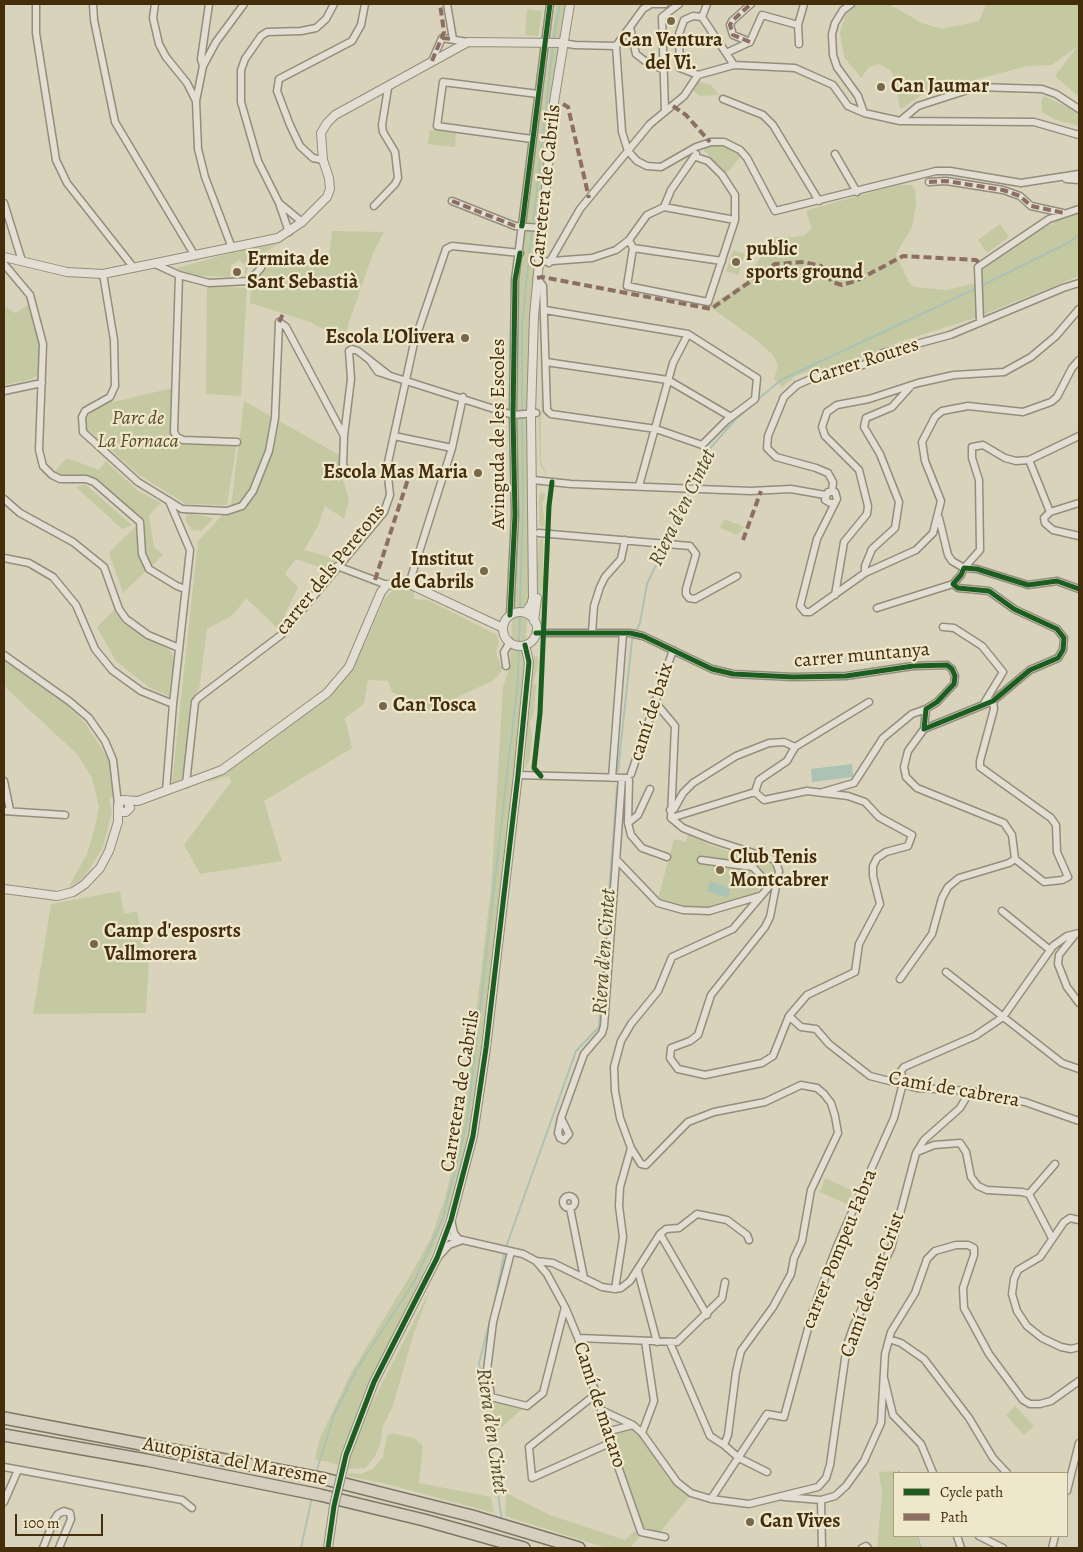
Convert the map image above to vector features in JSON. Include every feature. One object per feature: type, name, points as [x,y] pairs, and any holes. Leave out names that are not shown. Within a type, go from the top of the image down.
[{"type":"highway","name":"Autopista del Maresme","points":[[4,1418],[325,1479],[472,1516],[579,1548]]},
{"type":"highway","name":"Autopista del Maresme","points":[[4,1435],[146,1460],[320,1495],[518,1546]]},
{"type":"street","points":[[36,4],[36,33],[56,160],[67,183],[134,268]]},
{"type":"street","points":[[93,4],[94,20],[115,122],[195,256]]},
{"type":"street","points":[[155,4],[153,18],[159,44],[166,57],[187,82],[196,101]]},
{"type":"street","points":[[203,66],[201,59],[209,4]]},
{"type":"street","points":[[236,247],[205,177],[198,149],[196,101],[203,66],[216,42],[244,4]]},
{"type":"street","points":[[289,232],[279,203],[258,161],[248,129],[240,94],[241,70],[245,59],[261,36],[267,32],[301,31],[316,28],[326,19],[334,4]]},
{"type":"street","points":[[323,160],[313,158],[300,146],[277,90],[279,79],[352,40],[361,25],[365,4]]},
{"type":"street","points":[[447,4],[453,39]]},
{"type":"street","name":"Avinguda de les Escoles","points":[[510,615],[515,515],[515,280],[524,226],[532,139],[550,4]]},
{"type":"street","name":"Carretera de Cabrils","points":[[534,621],[539,533],[532,413],[537,278],[540,228],[561,43],[570,4]]},
{"type":"street","points":[[665,4],[647,6],[616,46],[618,102],[622,132],[628,151],[637,161],[647,166],[661,167],[711,142],[724,142],[740,150],[747,158],[775,211],[819,202],[936,172],[950,171],[1021,183],[1079,174]]},
{"type":"street","points":[[665,111],[662,17],[679,4]]},
{"type":"street","points":[[702,17],[707,4]]},
{"type":"street","points":[[750,42],[733,35],[730,25],[732,20],[751,4]]},
{"type":"street","points":[[799,44],[798,25],[804,4]]},
{"type":"street","points":[[851,4],[835,23],[832,34],[832,55],[837,67],[858,96],[864,113]]},
{"type":"street","points":[[726,53],[750,42],[759,18],[762,15],[798,25]]},
{"type":"street","points":[[734,65],[702,17],[693,16],[683,21],[679,34],[680,68],[698,75],[734,65],[795,68],[833,85],[846,104],[864,113],[900,121],[924,123],[1034,122],[1079,135]]},
{"type":"street","points":[[630,27],[636,54],[645,61],[664,70]]},
{"type":"street","points":[[432,61],[442,38],[468,42],[561,43],[616,46]]},
{"type":"street","points":[[4,257],[67,272],[104,274],[278,238],[302,222],[327,197],[330,189],[323,160],[322,133],[327,123],[335,116],[468,42]]},
{"type":"street","points":[[549,262],[580,209],[650,124],[684,96],[698,75]]},
{"type":"street","points":[[532,139],[437,126],[443,82],[538,94]]},
{"type":"street","points":[[900,121],[918,106],[977,87],[1042,89],[1056,94],[1079,109]]},
{"type":"street","points":[[374,206],[395,184],[398,178],[395,152],[383,132],[382,125],[388,88]]},
{"type":"street","points":[[723,99],[763,114],[786,144],[819,202]]},
{"type":"street","points":[[664,208],[680,174],[696,156],[696,148]]},
{"type":"street","points":[[835,154],[857,192]]},
{"type":"street","points":[[629,240],[633,248],[626,286],[708,302],[735,220],[735,195],[722,175],[708,161],[696,156]]},
{"type":"street","points":[[1054,179],[1079,180]]},
{"type":"street","points":[[929,182],[946,181],[1003,190],[1020,196],[1031,206],[1064,213]]},
{"type":"street","points":[[452,201],[515,226],[540,228]]},
{"type":"street","points":[[4,203],[22,261]]},
{"type":"street","points":[[279,203],[302,222]]},
{"type":"street","points":[[538,262],[608,255],[629,240],[647,215],[664,208],[735,220]]},
{"type":"street","points":[[980,321],[977,270],[1049,219],[1079,209]]},
{"type":"street","name":"carrer dels Peretons","points":[[186,784],[195,702],[281,634],[337,566],[380,518],[388,504],[390,483],[387,467],[405,380],[414,344],[446,249],[452,246],[520,252]]},
{"type":"street","points":[[633,248],[722,261]]},
{"type":"street","points":[[4,264],[30,295],[44,344],[39,453],[44,466],[49,472],[60,479],[92,481],[108,494],[140,522],[142,554],[147,566],[158,576],[185,589]]},
{"type":"street","points":[[155,264],[179,275],[209,283],[249,281],[262,268]]},
{"type":"street","points":[[104,274],[114,340],[115,386],[110,397],[85,411],[82,418],[83,432],[138,482],[182,509],[227,511],[242,506],[253,491],[268,451],[275,418],[279,322],[283,314]]},
{"type":"street","points":[[179,275],[174,432],[177,437],[184,440],[237,442]]},
{"type":"street","points":[[537,278],[543,286],[545,310],[547,410],[556,417],[656,429],[702,445],[731,417],[755,399],[757,378],[688,334],[545,310]]},
{"type":"street","name":"Carrer Roures","points":[[832,491],[833,482],[828,473],[776,457],[767,448],[768,436],[784,397],[797,385],[824,373],[863,365],[883,353],[950,335],[980,321],[1079,283]]},
{"type":"street","points":[[835,595],[844,542],[867,514],[868,506],[859,470],[825,436],[822,428],[827,412],[837,405],[869,399],[954,375],[1004,372],[1031,356],[1056,336],[1079,309]]},
{"type":"street","points":[[279,322],[286,327],[344,436]]},
{"type":"street","points":[[640,486],[673,363],[688,334]]},
{"type":"street","points":[[346,470],[343,465],[344,436],[348,424],[351,379],[349,352],[352,349],[369,359],[378,372],[463,397],[515,415],[532,413]]},
{"type":"street","points":[[1079,360],[1051,402],[1023,412],[968,406],[942,410],[935,417],[922,442],[922,452],[940,495],[939,517],[948,555],[952,561],[964,568],[977,569],[1028,585],[1050,581],[1079,589]]},
{"type":"street","points":[[546,362],[668,380],[731,417]]},
{"type":"street","points":[[4,391],[42,383]]},
{"type":"street","points":[[865,573],[865,566],[872,550],[895,528],[899,502],[880,454],[864,427],[866,418],[892,407],[910,386]]},
{"type":"street","points":[[409,584],[452,448],[463,397]]},
{"type":"street","points":[[394,436],[452,448]]},
{"type":"street","points":[[877,608],[953,584],[980,550],[979,480],[972,458],[972,447],[983,445],[1005,458],[1016,461],[1029,460],[1079,436]]},
{"type":"street","points":[[1029,460],[1050,512]]},
{"type":"street","points":[[535,480],[761,491],[791,489],[825,495],[832,491],[838,497],[817,539],[801,609],[805,612],[810,612],[865,573],[894,562],[922,546],[933,533],[939,517]]},
{"type":"street","name":"Carretera de Cabrils","points":[[525,613],[531,605],[533,598],[535,480]]},
{"type":"street","points":[[825,495],[827,502],[834,503]]},
{"type":"street","points":[[4,499],[20,513],[73,542],[104,567],[119,609],[126,619],[148,635],[179,648]]},
{"type":"street","points":[[166,791],[173,704],[190,550],[169,501]]},
{"type":"street","points":[[1079,503],[1050,512],[1044,518],[1048,527],[1079,536]]},
{"type":"street","points":[[539,533],[690,546],[696,554],[686,589],[686,594],[689,598],[695,599],[737,576]]},
{"type":"street","points":[[592,633],[594,606],[600,587],[605,577],[621,559],[625,540]]},
{"type":"street","points":[[4,558],[29,563],[53,577],[76,605],[95,649],[112,670],[141,691],[173,704]]},
{"type":"street","points":[[337,566],[387,585],[409,584],[503,628]]},
{"type":"street","points":[[924,729],[993,701],[1019,678],[1058,658],[1063,650],[1064,638],[1057,629],[1014,609],[989,591],[958,588],[953,584]]},
{"type":"street","points":[[122,802],[138,800],[222,770],[327,693],[348,667],[381,594],[387,585]]},
{"type":"street","points":[[525,613],[534,621],[536,633],[532,640],[525,645],[510,642],[506,638],[503,628],[510,615],[525,613]]},
{"type":"street","points":[[943,627],[954,628],[982,646],[1003,672],[983,705]]},
{"type":"street","name":"carrer muntanya","points":[[536,633],[623,633],[644,636],[712,669],[741,675],[793,677],[846,676],[913,666],[947,665],[956,676],[954,684],[937,702],[926,709]]},
{"type":"street","points":[[612,778],[623,633]]},
{"type":"street","points":[[506,666],[504,652],[510,642]]},
{"type":"street","name":"Carretera de Cabrils","points":[[328,1548],[329,1528],[346,1455],[374,1382],[438,1258],[451,1220],[473,1136],[486,1048],[518,775],[529,662],[525,645]]},
{"type":"street","name":"camí de baix","points":[[561,1118],[584,1054],[602,1033],[604,1026],[616,859],[627,777],[673,650]]},
{"type":"street","points":[[4,655],[69,701],[89,718],[105,741],[113,760],[116,782],[122,802],[128,810]]},
{"type":"street","points":[[654,701],[676,726],[671,818],[683,828],[705,837],[775,860],[779,874],[770,917],[765,927],[711,995],[698,1035],[690,1041],[671,1048],[669,1053],[672,1063],[681,1070],[705,1075],[762,1063],[771,1058],[777,1051],[789,1016],[807,995],[855,972],[859,944],[880,904],[873,876],[873,866],[877,858],[886,852],[908,846],[912,834],[879,817],[865,802],[848,796],[807,791],[764,800],[755,792]]},
{"type":"street","points":[[820,792],[854,783],[883,738],[912,714],[926,709],[924,729],[908,751],[904,767],[906,778],[916,788],[1004,823],[1012,835],[1015,859],[1044,882],[1062,880],[1068,877],[1057,852],[1056,825],[1051,818],[980,768],[980,761],[994,709],[993,701]]},
{"type":"street","points":[[755,792],[759,780],[787,761],[795,747],[869,702]]},
{"type":"street","points":[[670,810],[674,809],[683,793],[693,783],[736,756],[769,743],[784,742],[795,747]]},
{"type":"street","points":[[518,775],[627,777],[628,823],[631,835],[642,848],[667,858]]},
{"type":"street","points":[[4,781],[7,810],[65,815]]},
{"type":"street","points":[[628,823],[638,815],[650,789]]},
{"type":"street","points":[[671,818],[755,792]]},
{"type":"street","points":[[118,822],[138,800]]},
{"type":"street","points":[[122,802],[121,812],[128,810]]},
{"type":"street","points":[[4,889],[58,896],[73,892],[85,884],[100,868],[109,851],[122,802]]},
{"type":"street","points":[[616,859],[658,903],[684,910],[709,911],[760,896]]},
{"type":"street","points":[[900,979],[932,934],[942,898],[948,887],[959,878],[1009,863],[1015,859]]},
{"type":"street","points":[[701,860],[753,868],[769,885]]},
{"type":"street","points":[[724,1444],[728,1436],[736,1372],[741,1351],[773,1307],[791,1274],[794,1258],[802,1241],[810,1190],[838,1133],[835,1116],[831,1103],[824,1094],[817,1088],[801,1086],[766,1102],[714,1112],[688,1122],[646,1165],[641,1164],[631,1148],[620,1118],[615,1091],[614,1067],[622,1041],[631,1024],[658,991],[672,957],[730,931],[779,874]]},
{"type":"street","points":[[739,902],[748,911]]},
{"type":"street","points":[[1002,911],[1050,950]]},
{"type":"street","points":[[903,1083],[901,1071],[904,1067],[975,1036],[1003,1017],[1050,950],[1066,936],[1078,934]]},
{"type":"street","points":[[1078,934],[1070,939],[1059,956],[1058,964],[1067,988],[1079,1003]]},
{"type":"street","points":[[946,972],[1062,1063],[1079,1069]]},
{"type":"street","name":"Camí de cabrera","points":[[789,1016],[801,1027],[816,1029],[829,1044],[870,1076],[917,1088],[970,1091],[1025,1102],[1079,1121]]},
{"type":"street","name":"carrer Pompeu Fabra","points":[[711,1499],[768,1414],[784,1417],[813,1310],[837,1246],[894,1118],[903,1083]]},
{"type":"street","name":"Camí de Sant Crist","points":[[601,1410],[633,1426],[642,1433],[677,1482],[692,1492],[711,1499],[749,1504],[818,1487],[826,1478],[830,1465],[847,1345],[854,1325],[891,1248],[916,1153],[924,1140],[960,1108],[970,1091]]},
{"type":"street","points":[[916,1153],[934,1144],[960,1143],[966,1152],[971,1177],[978,1186],[987,1190],[1029,1194],[1052,1238]]},
{"type":"street","points":[[615,1289],[623,1237],[619,1206],[620,1188],[631,1148]]},
{"type":"street","points":[[1029,1194],[1055,1164]]},
{"type":"street","points":[[570,1208],[584,1278]]},
{"type":"street","points":[[445,1236],[511,1252],[536,1261],[553,1263],[602,1287],[615,1289],[630,1281],[649,1248],[660,1234],[666,1229],[678,1228],[697,1214],[727,1220],[746,1235],[749,1240]]},
{"type":"street","points":[[1079,1220],[1070,1218],[1052,1238],[1040,1258],[1018,1270],[1014,1279],[1012,1294],[1018,1311],[1028,1326],[1042,1338],[1061,1347],[1071,1349],[1079,1347]]},
{"type":"street","points":[[451,1220],[454,1232],[460,1240]]},
{"type":"street","points":[[660,1234],[707,1315]]},
{"type":"street","points":[[438,1258],[449,1245],[460,1240]]},
{"type":"street","points":[[778,1496],[821,1500],[835,1496],[846,1486],[864,1461],[881,1423],[885,1354],[889,1339],[914,1293],[926,1260],[935,1251],[968,1245],[974,1248],[974,1255],[963,1288],[964,1308],[989,1354],[1015,1390],[1030,1404],[1040,1404],[1060,1396],[1079,1381]]},
{"type":"street","points":[[511,1252],[492,1322],[487,1370],[491,1397],[527,1406],[544,1393],[565,1307]]},
{"type":"street","name":"Camí de mataro","points":[[536,1261],[546,1274],[565,1307],[578,1338],[606,1432],[641,1532],[665,1537]]},
{"type":"street","points":[[638,1270],[657,1342]]},
{"type":"street","points":[[578,1338],[677,1342],[707,1315],[722,1298],[725,1282]]},
{"type":"street","points":[[889,1339],[901,1343],[924,1359],[969,1418],[993,1458],[1006,1472]]},
{"type":"street","points":[[642,1433],[654,1401],[644,1341]]},
{"type":"street","points":[[670,1342],[710,1436],[724,1444],[739,1458],[767,1472]]},
{"type":"street","points":[[883,1377],[885,1378],[893,1415],[921,1444],[933,1472]]},
{"type":"street","points":[[596,1394],[529,1447],[532,1478],[610,1443]]},
{"type":"street","points":[[881,1398],[889,1396]]},
{"type":"street","points":[[881,1423],[893,1415]]},
{"type":"street","points":[[606,1432],[633,1426]]},
{"type":"street","points":[[1068,1484],[1079,1443]]},
{"type":"street","points":[[4,1467],[182,1500],[192,1508]]},
{"type":"street","points":[[4,1502],[18,1470]]},
{"type":"street","points":[[821,1500],[822,1548]]},
{"type":"street","points":[[43,1548],[54,1520],[58,1514],[64,1511],[70,1513],[71,1519],[59,1548]]},
{"type":"street","points":[[322,1548],[329,1528]]},
{"type":"street","points":[[329,1528],[333,1548]]},
{"type":"street","points":[[981,1537],[1003,1548]]},
{"type":"street","points":[[862,1548],[866,1546],[868,1548]]},
{"type":"green space","points":[[556,4],[565,4],[547,141],[531,296],[528,395],[531,519],[529,598],[515,778],[473,1119],[452,1201],[431,1256],[358,1410],[339,1465],[315,1459],[320,1438],[351,1373],[431,1238],[445,1198],[463,1122],[491,888],[503,687],[510,667],[516,515],[518,278]]},
{"type":"green space","points":[[854,4],[889,4],[922,23],[942,29],[979,21],[986,4],[1079,4],[1079,97],[1055,76],[1078,46],[1052,65],[1027,66],[923,94],[903,108],[900,108],[893,75],[890,70],[879,64],[869,67],[861,78],[844,57],[840,32],[846,14]]},
{"type":"green space","points":[[527,9],[542,11],[538,36],[525,35]]},
{"type":"green space","points":[[697,81],[711,85],[719,95],[700,96],[692,90]]},
{"type":"green space","points":[[1044,96],[1079,113],[1079,126],[1054,119],[1042,112],[1041,101]]},
{"type":"green space","points":[[430,130],[456,133],[455,147],[428,144]]},
{"type":"green space","points":[[713,144],[730,147],[741,156],[727,173],[704,151],[704,147]]},
{"type":"green space","points":[[898,185],[912,185],[915,190],[916,205],[912,227],[896,254],[908,281],[914,287],[947,290],[975,283],[982,270],[1035,233],[1060,219],[1079,214],[1079,276],[975,318],[899,342],[863,357],[797,375],[782,387],[774,379],[778,365],[773,355],[755,339],[709,306],[746,282],[771,237],[805,235],[812,228],[806,212]]},
{"type":"green space","points":[[1000,224],[1009,237],[987,253],[978,240]]},
{"type":"green space","points":[[332,231],[384,232],[373,253],[343,340],[310,322],[250,303],[251,282],[282,252],[313,269],[329,258]]},
{"type":"green space","points":[[282,242],[251,261],[245,276],[245,266],[240,260],[231,265],[230,277],[188,275],[177,268],[223,255]]},
{"type":"green space","name":"public sports ground","points":[[733,250],[745,254],[738,275],[726,271]]},
{"type":"green space","points":[[207,286],[247,288],[241,396],[206,394]]},
{"type":"green space","points":[[29,304],[40,343],[39,375],[29,380],[4,385],[4,306],[15,313]]},
{"type":"green space","name":"Parc de La Fornaca","points":[[173,388],[171,433],[177,441],[237,442],[227,505],[186,504],[139,475],[87,429],[86,417],[104,404]]},
{"type":"green space","points":[[540,389],[543,410],[552,417],[547,417],[543,412],[541,416],[541,461],[547,477],[540,464],[538,411],[542,412]]},
{"type":"green space","points":[[244,401],[341,456],[339,467],[349,500],[344,519],[325,506],[318,526],[304,550],[337,559],[328,570],[296,559],[285,574],[298,587],[278,629],[246,598],[233,615],[207,629],[199,689],[190,702],[183,779],[172,783],[198,541],[231,506]]},
{"type":"green space","points":[[67,458],[99,470],[106,461],[138,491],[161,503],[149,515],[154,547],[163,555],[123,593],[109,553],[142,520],[93,477],[82,475],[67,477],[54,472]]},
{"type":"green space","points":[[85,484],[132,525],[122,529],[76,487]]},
{"type":"green space","points":[[542,492],[545,494],[544,501],[542,502],[545,525],[542,527],[539,525],[539,494]]},
{"type":"green space","points":[[187,513],[214,518],[201,531],[192,530],[185,519]]},
{"type":"green space","points":[[724,519],[744,527],[737,535],[720,528]]},
{"type":"green space","points":[[543,538],[543,584],[540,596],[542,597],[542,605],[539,604],[537,573],[539,541]]},
{"type":"green space","points":[[404,587],[414,591],[414,599],[428,600],[497,635],[499,642],[496,652],[502,670],[494,680],[420,715],[410,700],[392,692],[388,681],[368,680],[364,704],[345,718],[352,748],[264,801],[282,861],[200,874],[184,845],[231,782],[229,776],[209,782],[208,779],[229,770],[334,692],[349,674],[360,654],[385,598],[393,590]]},
{"type":"green space","points":[[114,610],[124,624],[172,652],[174,661],[169,696],[150,688],[116,661],[97,627]]},
{"type":"green space","points":[[534,656],[538,657],[533,684],[536,685],[534,713],[530,723],[532,735],[530,759],[525,769],[531,673]]},
{"type":"green space","points":[[4,657],[55,693],[85,723],[110,761],[115,791],[109,800],[112,811],[103,847],[84,878],[68,888],[87,854],[94,831],[99,807],[92,778],[77,754],[7,689],[4,683]]},
{"type":"green space","name":"Club Tenis Montcabrer","points":[[688,834],[710,845],[745,857],[772,861],[776,867],[773,873],[764,873],[757,893],[709,909],[683,909],[657,902],[674,839],[686,842]]},
{"type":"green space","name":"Camp d'esposrts Vallmorera","points":[[120,891],[124,914],[137,911],[146,959],[149,958],[146,1013],[33,1014],[51,904]]},
{"type":"green space","points":[[825,1178],[853,1191],[847,1204],[820,1192]]},
{"type":"green space","points":[[431,1288],[414,1333],[392,1408],[383,1426],[380,1445],[374,1458],[365,1468],[348,1469],[349,1457],[374,1399]]},
{"type":"green space","points":[[490,1401],[522,1409],[497,1432]]},
{"type":"green space","points":[[1015,1406],[1034,1426],[1024,1435],[1006,1415]]},
{"type":"green space","points":[[631,1429],[640,1436],[668,1478],[690,1496],[660,1532],[644,1529],[611,1436]]},
{"type":"green space","points":[[391,1433],[414,1438],[423,1446],[419,1483],[491,1497],[494,1513],[387,1484],[347,1476],[348,1473],[361,1474],[373,1469],[383,1457],[387,1436]]},
{"type":"green space","points":[[896,1471],[896,1472],[893,1472],[893,1537],[916,1537],[919,1548],[877,1548],[882,1494],[879,1472]]},
{"type":"green space","points":[[506,1493],[550,1515],[625,1540],[635,1531],[639,1537],[631,1547],[635,1548],[607,1548],[505,1516]]},
{"type":"shaded area","points":[[852,764],[853,777],[812,782],[811,769]]},
{"type":"shaded area","points":[[710,881],[730,888],[728,898],[707,891]]},
{"type":"waterway","points":[[553,41],[560,4]]},
{"type":"waterway","points":[[533,225],[553,45]]},
{"type":"waterway","points":[[522,411],[522,324],[532,229]]},
{"type":"waterway","name":"Riera d'en Cintet","points":[[981,286],[1070,242],[1079,235]]},
{"type":"waterway","name":"Riera d'en Cintet","points":[[757,400],[781,380],[977,288]]},
{"type":"waterway","name":"Riera d'en Cintet","points":[[692,486],[705,454],[735,420],[750,407]]},
{"type":"waterway","points":[[317,1469],[334,1415],[357,1369],[414,1282],[443,1218],[467,1122],[518,680],[523,502],[522,416]]},
{"type":"waterway","name":"Riera d'en Cintet","points":[[667,541],[690,491]]},
{"type":"waterway","name":"Riera d'en Cintet","points":[[618,771],[632,640],[640,623],[647,584],[665,546]]},
{"type":"waterway","name":"Riera d'en Cintet","points":[[506,1247],[576,1051],[599,1027],[617,786]]},
{"type":"waterway","name":"Riera d'en Cintet","points":[[494,1305],[504,1255]]},
{"type":"waterway","name":"Riera d'en Cintet","points":[[490,1321],[479,1363],[502,1521]]},
{"type":"waterway","points":[[301,1548],[312,1497]]},
{"type":"waterway","points":[[917,1537],[921,1548]]},
{"type":"marked path","points":[[432,61],[444,32],[440,4]]},
{"type":"marked path","points":[[750,42],[733,35],[730,25],[751,4]]},
{"type":"marked path","points":[[442,38],[453,39]]},
{"type":"marked path","points":[[563,104],[568,107],[589,198]]},
{"type":"marked path","points":[[673,106],[686,115],[710,142]]},
{"type":"marked path","points":[[929,182],[946,181],[1003,190],[1020,196],[1031,206],[1064,213]]},
{"type":"marked path","points":[[452,201],[515,226],[522,226]]},
{"type":"marked path","points":[[537,278],[542,277],[711,309],[775,264],[804,262],[821,266],[832,282],[842,285],[858,280],[903,256],[976,260],[981,265]]},
{"type":"marked path","points":[[279,322],[283,314]]},
{"type":"marked path","points":[[375,580],[410,473]]},
{"type":"marked path","points":[[743,540],[761,491]]},
{"type":"cycle path","points":[[522,226],[550,4]]},
{"type":"cycle path","points":[[510,615],[515,515],[513,415],[515,280],[520,253]]},
{"type":"cycle path","points":[[541,776],[534,768],[540,713],[549,506],[552,482]]},
{"type":"cycle path","points":[[536,633],[630,633],[643,636],[712,669],[733,674],[793,677],[846,676],[913,666],[947,665],[952,669],[955,676],[954,684],[937,702],[926,709],[924,729],[993,701],[1030,670],[1058,658],[1063,650],[1064,638],[1057,629],[1014,609],[989,591],[958,588],[953,584],[964,568],[977,569],[1028,585],[1057,581],[1079,589]]},
{"type":"cycle path","points":[[328,1548],[334,1506],[346,1455],[374,1382],[437,1258],[451,1220],[473,1136],[486,1048],[518,775],[529,662],[525,645]]},
{"type":"place","name":"Can Ventura del Vi.","points":[[671,21]]},
{"type":"place","name":"Can Jaumar","points":[[881,87]]},
{"type":"place","name":"public sports ground","points":[[736,262]]},
{"type":"place","name":"Ermita de Sant Sebastià","points":[[237,272]]},
{"type":"place","name":"Escola L'Olivera","points":[[465,338]]},
{"type":"place","name":"Escola Mas Maria","points":[[478,473]]},
{"type":"place","name":"Institut de Cabrils","points":[[484,571]]},
{"type":"place","name":"Can Tosca","points":[[383,706]]},
{"type":"place","name":"Club Tenis Montcabrer","points":[[720,870]]},
{"type":"place","name":"Camp d'esposrts Vallmorera","points":[[94,944]]},
{"type":"place","name":"Can Vives","points":[[750,1522]]}]
